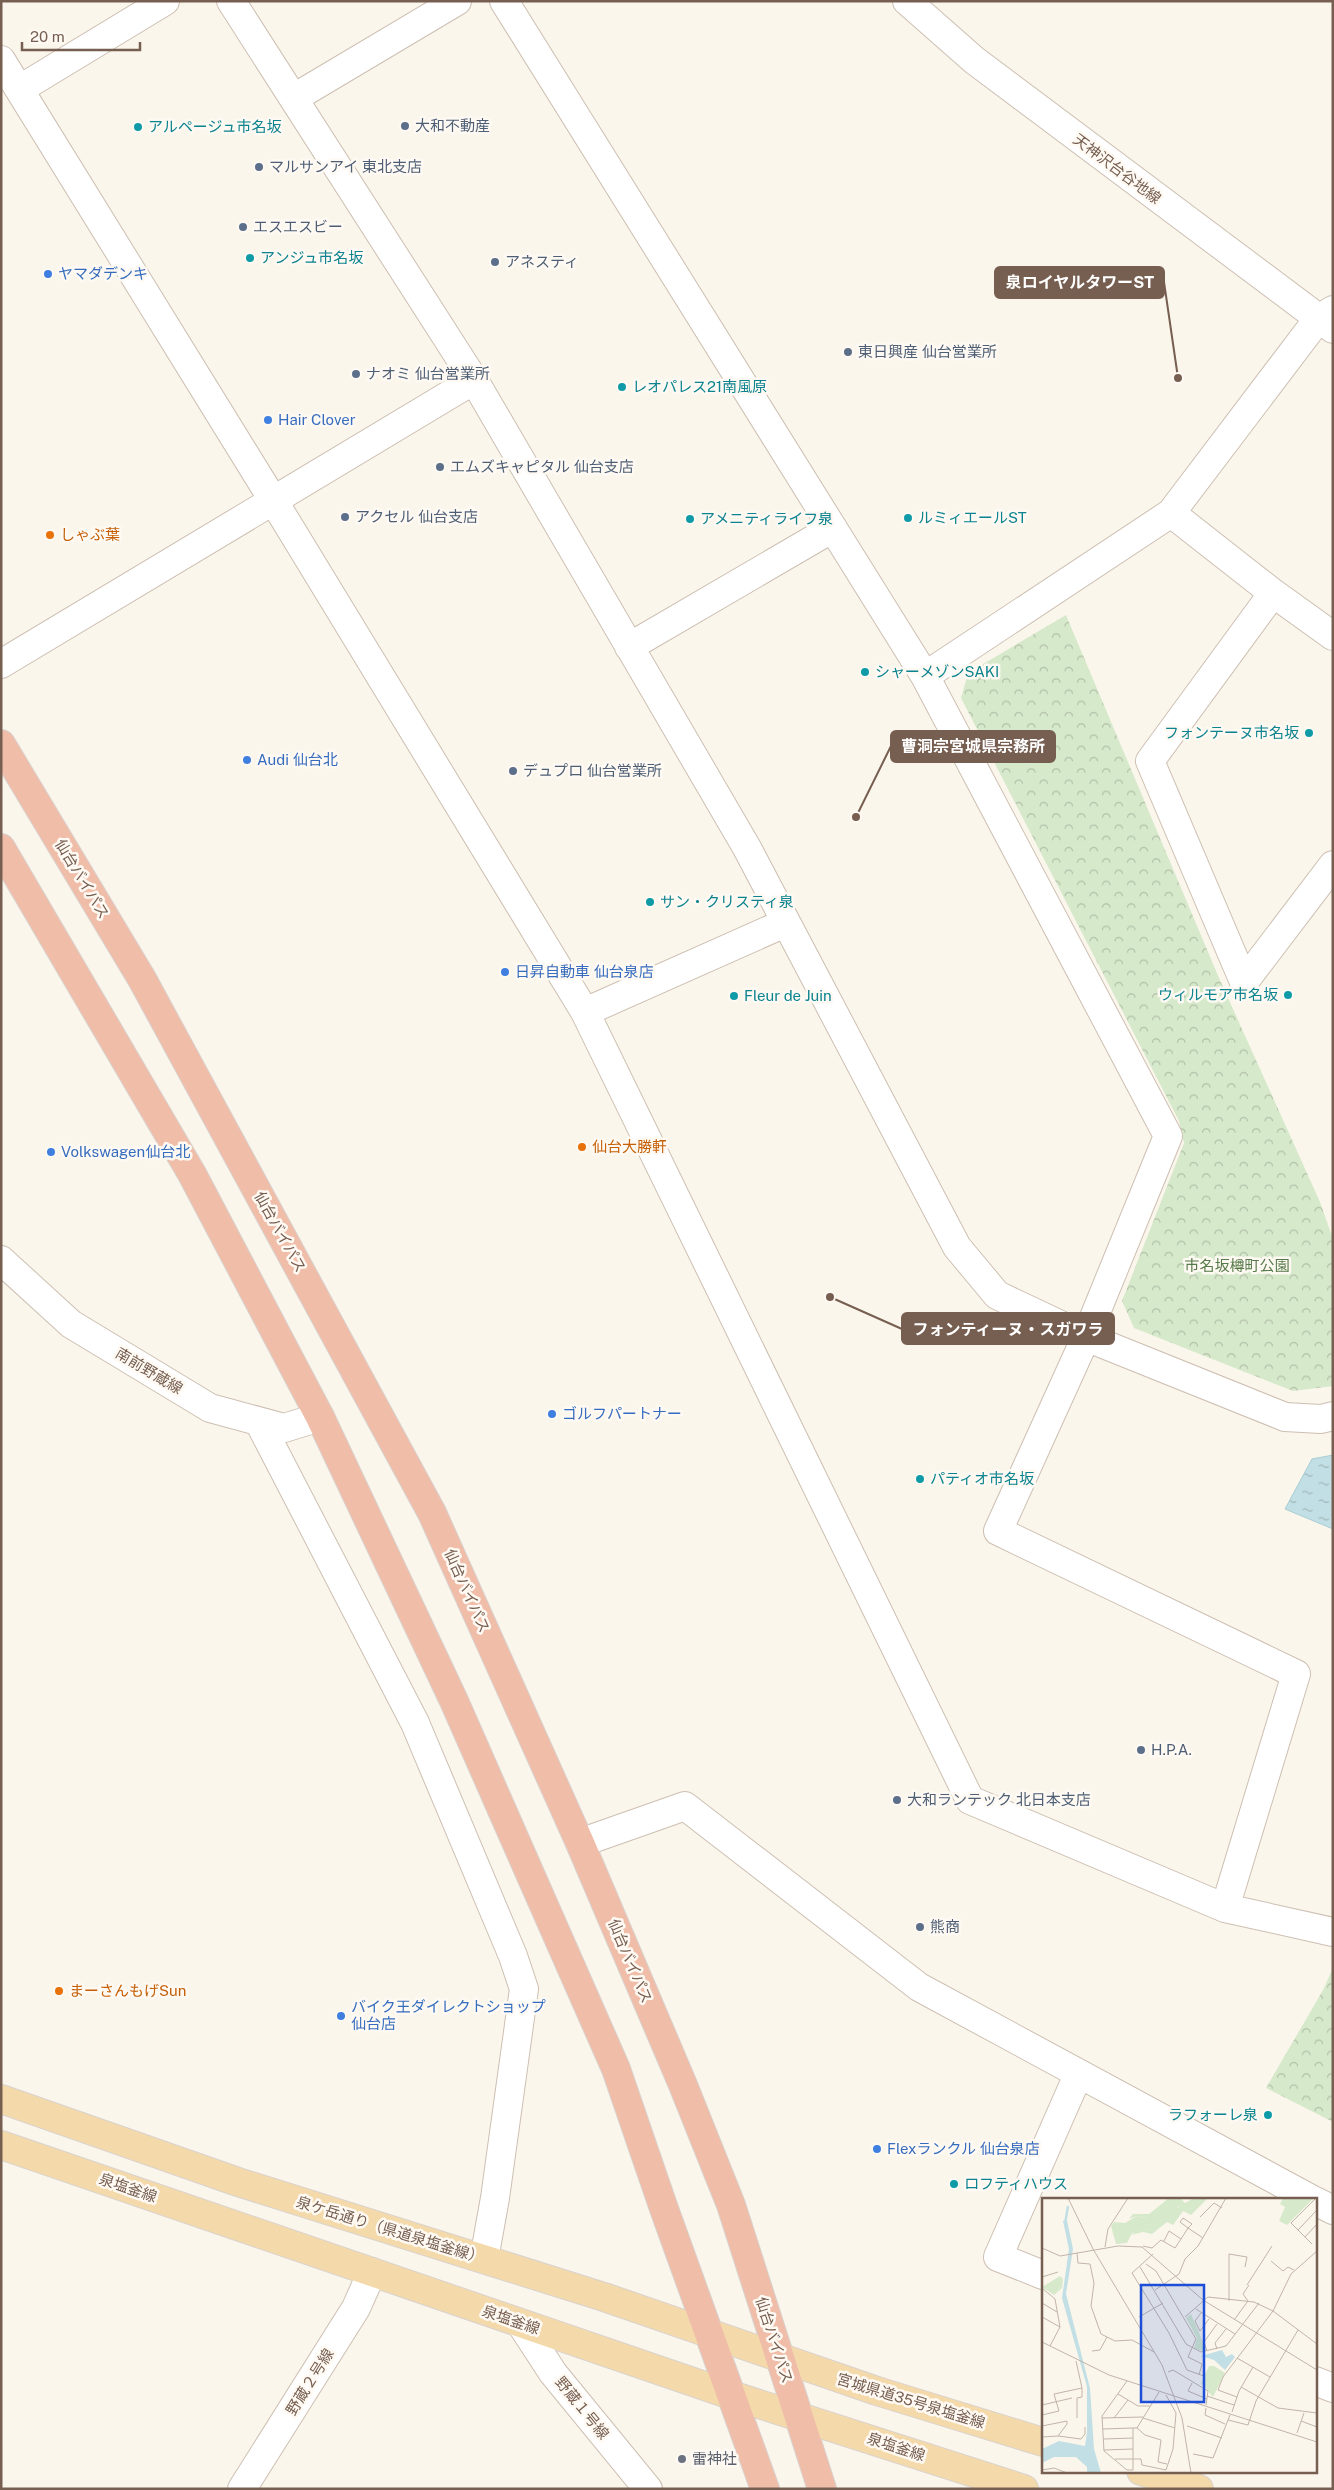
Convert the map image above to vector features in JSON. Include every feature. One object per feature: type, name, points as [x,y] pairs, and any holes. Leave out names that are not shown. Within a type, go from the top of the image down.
[{"type":"highway","name":"仙台バイパス","points":[[1,744],[142,979],[432,1514],[580,1843],[683,2085],[731,2205],[822,2489]]},
{"type":"highway","points":[[1,848],[192,1174],[320,1417],[454,1701],[616,2069],[765,2489]]},
{"type":"main road","name":"泉ケ岳通り（県道泉塩釜線）","points":[[1,2099],[238,2182],[604,2297],[780,2358]]},
{"type":"main road","name":"泉塩釜線","points":[[1,2145],[732,2395],[1024,2489]]},
{"type":"main road","name":"宮城県道35号泉塩釜線","points":[[780,2358],[877,2391],[1042,2442]]},
{"type":"main road","points":[[1144,2472],[1199,2489]]},
{"type":"street","points":[[20,89],[165,1]]},
{"type":"street","points":[[231,1],[474,380],[747,848],[957,1247],[997,1295],[1086,1338],[1285,1417],[1321,1419],[1333,1416]]},
{"type":"street","points":[[294,98],[457,1]]},
{"type":"street","points":[[504,1],[925,676],[1168,1136],[1086,1338],[998,1531],[1296,1674],[1225,1908]]},
{"type":"street","name":"天神沢台谷地線","points":[[907,1],[974,60],[1328,320]]},
{"type":"street","points":[[1,60],[273,500],[585,1012],[970,1800],[1225,1908],[1333,1932]]},
{"type":"street","points":[[925,676],[1171,513],[1328,320]]},
{"type":"street","points":[[1,664],[474,380]]},
{"type":"street","points":[[1171,513],[1273,593],[1333,636]]},
{"type":"street","points":[[629,647],[833,528]]},
{"type":"street","points":[[1273,593],[1150,761],[1244,982],[1333,865]]},
{"type":"street","points":[[585,1012],[785,922]]},
{"type":"street","name":"南前野蔵線","points":[[1,1260],[71,1324],[210,1408],[284,1428],[320,1417]]},
{"type":"street","points":[[259,1422],[415,1723],[513,1956],[524,1989],[495,2198],[484,2259]]},
{"type":"street","points":[[580,1843],[686,1806],[919,1988],[1309,2198]]},
{"type":"street","points":[[1042,2275],[998,2257],[1078,2075]]},
{"type":"street","points":[[1316,2202],[1333,2210]]},
{"type":"street","name":"野蔵２号線","points":[[242,2489],[356,2308],[372,2272]]},
{"type":"street","name":"野蔵１号線","points":[[521,2324],[554,2372],[648,2489]]},
{"type":"street","points":[[1316,2381],[1333,2388]]},
{"type":"green space","name":"市名坂樽町公園","points":[[1066,615],[1219,978],[1320,1202],[1333,1239],[1333,1386],[1293,1391],[1134,1328],[1122,1301],[1184,1143],[1179,1121],[961,698],[968,673]]},
{"type":"green space","points":[[1333,1968],[1333,2122],[1266,2088],[1323,1990]]},
{"type":"water","points":[[1333,1455],[1333,1529],[1285,1509],[1312,1459]]},
{"type":"place","name":"大和不動産","points":[[405,126]]},
{"type":"place","name":"アルページュ市名坂","points":[[138,127]]},
{"type":"place","name":"マルサンアイ 東北支店","points":[[259,167]]},
{"type":"place","name":"エスエスビー","points":[[243,227]]},
{"type":"place","name":"アンジュ市名坂","points":[[250,258]]},
{"type":"place","name":"アネスティ","points":[[495,262]]},
{"type":"place","name":"ヤマダデンキ","points":[[48,274]]},
{"type":"place","name":"東日興産 仙台営業所","points":[[848,352]]},
{"type":"place","name":"ナオミ 仙台営業所","points":[[356,374]]},
{"type":"place","name":"泉ロイヤルタワーST","points":[[1178,378]]},
{"type":"place","name":"レオパレス21南風原","points":[[622,387]]},
{"type":"place","name":"Hair Clover","points":[[268,420]]},
{"type":"place","name":"エムズキャピタル 仙台支店","points":[[440,467]]},
{"type":"place","name":"アクセル 仙台支店","points":[[345,517]]},
{"type":"place","name":"ルミィエールST","points":[[908,518]]},
{"type":"place","name":"アメニティライフ泉","points":[[690,519]]},
{"type":"place","name":"しゃぶ葉","points":[[50,535]]},
{"type":"place","name":"シャーメゾンSAKI","points":[[865,672]]},
{"type":"place","name":"フォンテーヌ市名坂","points":[[1309,733]]},
{"type":"place","name":"Audi 仙台北","points":[[247,760]]},
{"type":"place","name":"デュプロ 仙台営業所","points":[[513,771]]},
{"type":"place","name":"曹洞宗宮城県宗務所","points":[[856,817]]},
{"type":"place","name":"サン・クリスティ泉","points":[[650,902]]},
{"type":"place","name":"日昇自動車 仙台泉店","points":[[505,972]]},
{"type":"place","name":"ウィルモア市名坂","points":[[1288,995]]},
{"type":"place","name":"Fleur de Juin","points":[[734,996]]},
{"type":"place","name":"仙台大勝軒","points":[[582,1147]]},
{"type":"place","name":"Volkswagen仙台北","points":[[51,1152]]},
{"type":"place","name":"フォンティーヌ・スガワラ","points":[[830,1297]]},
{"type":"place","name":"ゴルフパートナー","points":[[552,1414]]},
{"type":"place","name":"パティオ市名坂","points":[[920,1479]]},
{"type":"place","name":"H.P.A.","points":[[1141,1750]]},
{"type":"place","name":"大和ランテック 北日本支店","points":[[897,1800]]},
{"type":"place","name":"熊商","points":[[920,1927]]},
{"type":"place","name":"まーさんもげSun","points":[[59,1991]]},
{"type":"place","name":"バイク王ダイレクトショップ 仙台店","points":[[341,2016]]},
{"type":"place","name":"ラフォーレ泉","points":[[1268,2115]]},
{"type":"place","name":"Flexランクル 仙台泉店","points":[[877,2149]]},
{"type":"place","name":"ロフティハウス","points":[[954,2184]]},
{"type":"place","name":"雷神社","points":[[682,2459]]}]
